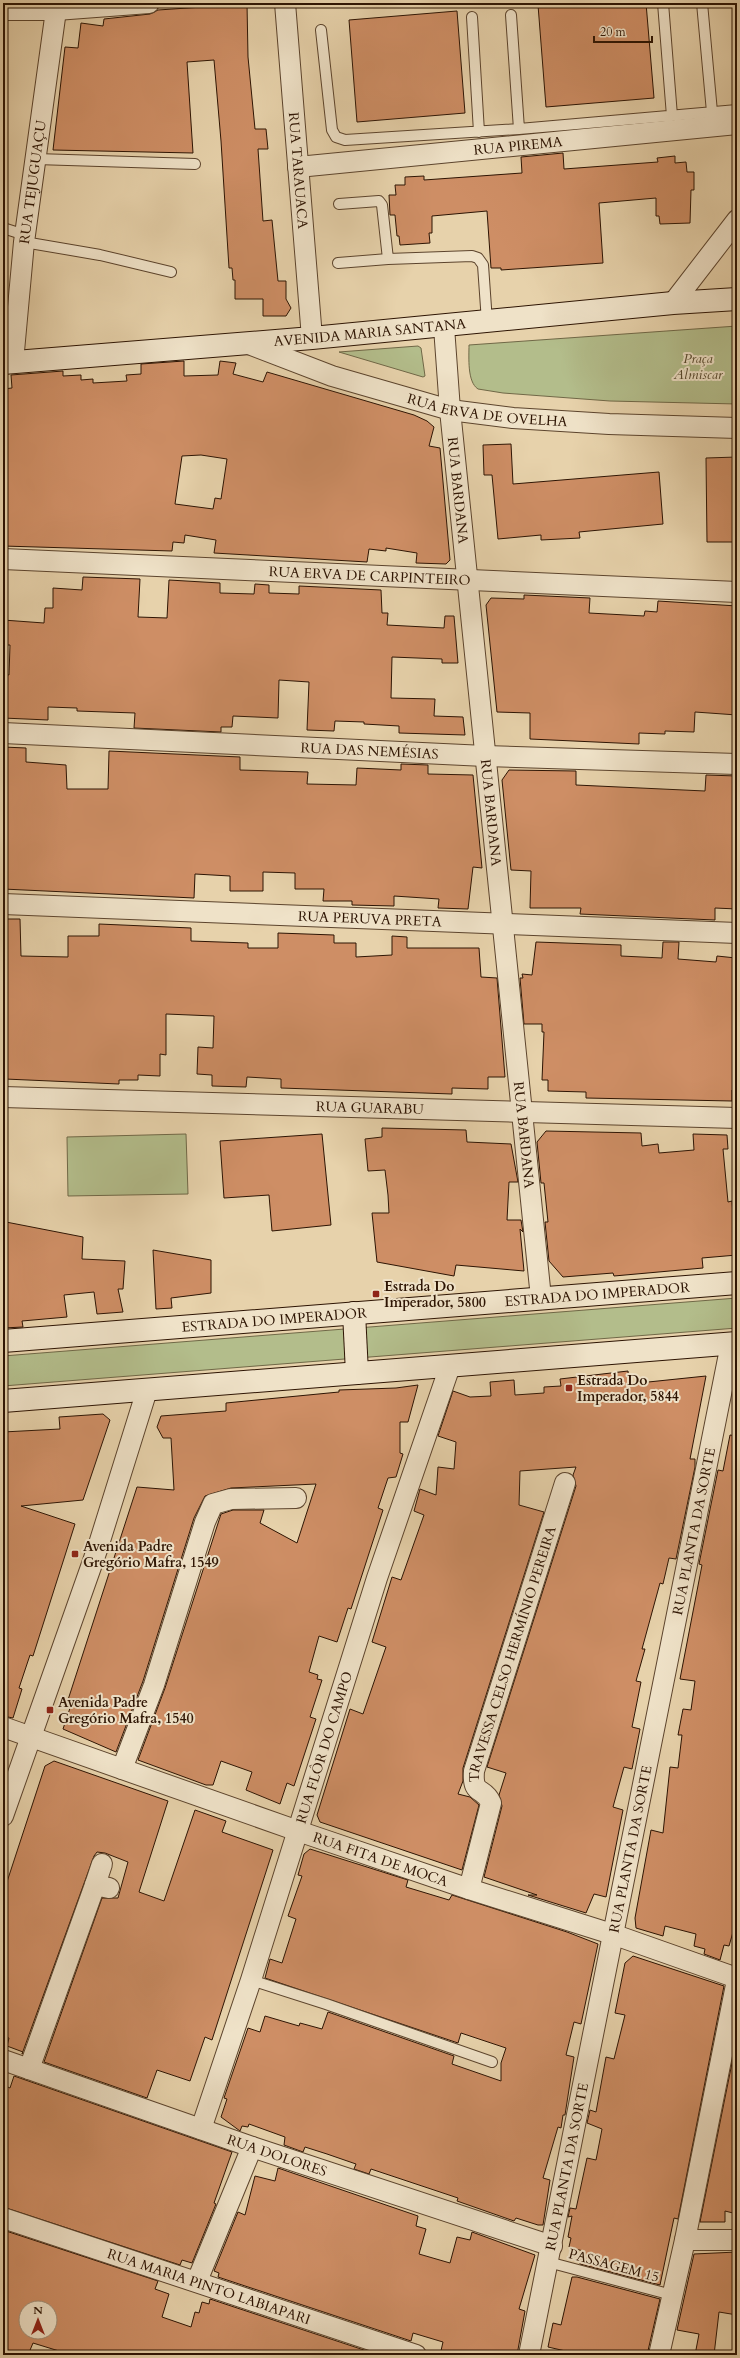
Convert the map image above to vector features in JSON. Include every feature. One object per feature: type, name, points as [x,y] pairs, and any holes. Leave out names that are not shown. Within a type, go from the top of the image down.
[{"type":"main road","name":"AVENIDA MARIA SANTANA","points":[[8,362],[444,327],[673,303],[737,299]]},
{"type":"main road","name":"ESTRADA DO IMPERADOR","points":[[3,1341],[737,1283]]},
{"type":"main road","points":[[354,1313],[357,1373]]},
{"type":"main road","points":[[3,1401],[734,1344]]},
{"type":"street","points":[[3,10],[149,3]]},
{"type":"street","name":"RUA TARAUACA","points":[[285,3],[312,338]]},
{"type":"street","name":"RUA TEJUGUAÇU","points":[[8,362],[57,7]]},
{"type":"street","name":"RUA PIREMA","points":[[298,167],[737,124]]},
{"type":"street","points":[[673,303],[737,220]]},
{"type":"street","name":"RUA BARDANA","points":[[444,327],[450,410],[541,1298]]},
{"type":"street","name":"RUA ERVA DE OVELHA","points":[[246,343],[332,376],[450,410],[513,418],[609,424],[737,428]]},
{"type":"street","name":"RUA ERVA DE CARPINTEIRO","points":[[3,559],[737,592]]},
{"type":"street","name":"RUA DAS NEMÉSIAS","points":[[3,732],[485,756],[737,764]]},
{"type":"street","name":"RUA PERUVA PRETA","points":[[3,904],[737,933]]},
{"type":"street","name":"RUA GUARABU","points":[[3,1097],[737,1118]]},
{"type":"street","name":"RUA PLANTA DA SORTE","points":[[529,2355],[734,1344]]},
{"type":"street","name":"RUA FLÔR DO CAMPO","points":[[201,2129],[251,1980],[377,1578],[450,1366]]},
{"type":"street","points":[[3,1816],[98,1547],[147,1390]]},
{"type":"street","name":"TRAVESSA CELSO HERMÍNIO PEREIRA","points":[[469,1889],[491,1803],[488,1797],[476,1789],[473,1785],[474,1771],[565,1483]]},
{"type":"street","points":[[122,1769],[154,1685],[207,1516],[213,1504],[231,1499],[296,1498]]},
{"type":"street","name":"RUA FITA DE MOCA","points":[[3,1727],[298,1831],[469,1889],[615,1935],[737,1979]]},
{"type":"street","points":[[29,2069],[102,1887],[102,1864]]},
{"type":"street","points":[[659,2355],[686,2240],[737,1979]]},
{"type":"street","name":"RUA DOLORES","points":[[3,2060],[252,2147],[550,2254]]},
{"type":"street","points":[[197,2282],[252,2147]]},
{"type":"street","name":"RUA MARIA PINTO LABIAPARI","points":[[3,2218],[416,2355]]},
{"type":"street","points":[[686,2240],[737,2240]]},
{"type":"lane","points":[[662,3],[672,116]]},
{"type":"lane","points":[[702,3],[712,112]]},
{"type":"lane","points":[[511,14],[519,129]]},
{"type":"lane","points":[[472,17],[479,132]]},
{"type":"lane","points":[[321,30],[332,130],[336,137],[345,140],[519,129],[737,110]]},
{"type":"lane","points":[[36,159],[195,164]]},
{"type":"lane","points":[[339,204],[379,201],[382,205],[388,259]]},
{"type":"lane","points":[[3,228],[25,239],[171,272]]},
{"type":"lane","points":[[338,263],[388,259],[472,256],[478,258],[483,265],[487,322]]},
{"type":"lane","points":[[251,1980],[326,2004],[492,2062]]},
{"type":"lane","name":"PASSAGEM 15","points":[[550,2254],[672,2295]]},
{"type":"green space","name":"Praça Almiscar","points":[[737,326],[737,404],[610,401],[503,393],[478,389],[474,386],[470,375],[469,345]]},
{"type":"green space","points":[[418,346],[421,348],[425,376],[423,377],[339,352]]},
{"type":"green space","points":[[186,1134],[188,1194],[68,1196],[67,1137]]},
{"type":"green space","points":[[737,1298],[737,1328],[3,1386],[3,1356]]},
{"type":"building","points":[[560,3],[646,3],[654,98],[546,107],[538,5]]},
{"type":"building","points":[[247,4],[248,57],[255,129],[266,129],[268,149],[258,149],[263,221],[272,220],[278,281],[286,281],[286,299],[291,308],[286,316],[263,316],[263,299],[235,299],[235,280],[233,280],[232,268],[229,268],[214,60],[187,62],[193,153],[53,150],[65,47],[78,48],[81,23],[103,26],[104,19],[150,14],[158,10]]},
{"type":"building","points":[[457,11],[465,113],[357,122],[349,20]]},
{"type":"building","points":[[563,153],[564,169],[658,162],[657,158],[675,156],[675,163],[686,162],[687,172],[694,172],[694,190],[691,190],[690,223],[660,224],[659,216],[656,216],[656,198],[599,203],[603,263],[501,270],[501,268],[491,268],[487,211],[432,216],[432,233],[429,233],[430,243],[400,245],[399,236],[397,236],[395,215],[390,215],[389,195],[396,195],[395,185],[405,185],[405,177],[424,176],[424,180],[522,173],[521,157]]},
{"type":"building","points":[[184,361],[184,376],[218,375],[220,361],[236,363],[233,374],[263,382],[267,372],[414,415],[427,421],[434,427],[429,446],[440,448],[450,560],[446,564],[416,563],[417,553],[386,548],[386,551],[369,549],[367,562],[214,553],[216,540],[185,535],[184,543],[173,542],[172,551],[3,546],[3,446],[6,446],[3,389],[12,388],[11,375],[63,371],[63,376],[81,375],[81,380],[93,379],[93,383],[127,381],[126,375],[141,374],[141,364]],"holes":[[[201,455],[227,459],[221,499],[215,498],[213,509],[175,504],[182,456]]]},
{"type":"building","points":[[511,444],[513,484],[659,472],[663,524],[579,532],[580,538],[541,540],[541,535],[498,539],[492,475],[484,475],[483,445]]},
{"type":"building","points":[[737,457],[737,542],[707,542],[706,458]]},
{"type":"building","points":[[83,577],[140,579],[138,617],[167,618],[169,580],[220,583],[220,593],[254,594],[255,584],[269,585],[269,593],[299,594],[299,586],[381,590],[382,613],[388,613],[387,625],[444,628],[445,616],[454,616],[458,663],[442,663],[442,659],[392,657],[391,698],[435,699],[434,716],[463,717],[465,735],[399,733],[399,726],[364,724],[364,722],[335,721],[334,731],[307,730],[309,682],[279,680],[278,718],[233,716],[232,727],[221,727],[221,732],[134,728],[135,713],[77,711],[77,708],[48,707],[48,720],[3,718],[3,674],[9,675],[10,645],[3,645],[3,620],[44,623],[45,608],[53,608],[53,588],[82,590]]},
{"type":"building","points":[[524,595],[590,598],[589,613],[644,616],[645,611],[657,612],[658,601],[737,606],[737,715],[695,712],[694,732],[665,731],[665,734],[639,733],[639,744],[530,739],[530,713],[497,712],[486,605],[491,598],[524,599]]},
{"type":"building","points":[[3,747],[26,748],[26,762],[66,765],[67,789],[108,789],[109,751],[240,757],[240,770],[308,772],[307,784],[356,785],[357,768],[401,770],[401,764],[428,765],[428,774],[473,775],[482,868],[473,867],[468,909],[438,908],[439,899],[394,896],[394,906],[352,905],[352,901],[323,901],[324,889],[295,889],[295,873],[263,872],[263,891],[230,891],[230,876],[195,874],[194,898],[3,889]]},
{"type":"building","points":[[509,770],[576,771],[576,785],[705,791],[706,775],[737,776],[737,909],[715,908],[715,920],[580,914],[581,908],[530,908],[531,871],[511,870],[502,780]]},
{"type":"building","points":[[3,919],[20,919],[21,956],[68,957],[68,936],[99,936],[99,924],[191,928],[191,941],[248,943],[248,948],[278,948],[278,933],[334,935],[334,943],[356,943],[356,957],[392,955],[392,936],[407,937],[407,948],[479,948],[481,977],[497,978],[505,1077],[488,1077],[488,1089],[452,1088],[452,1094],[281,1088],[281,1079],[247,1077],[246,1087],[212,1086],[212,1075],[197,1074],[198,1047],[213,1048],[214,1016],[166,1014],[166,1055],[160,1054],[160,1076],[138,1075],[138,1080],[119,1080],[119,1084],[5,1079],[5,1056],[3,1056]]},
{"type":"building","points":[[536,942],[621,945],[621,956],[662,958],[663,942],[679,942],[678,959],[716,962],[717,956],[736,958],[737,1090],[732,1090],[732,1101],[586,1098],[586,1092],[548,1091],[548,1080],[542,1080],[544,1032],[542,1032],[542,1024],[524,1024],[520,978],[523,978],[522,974],[532,975]]},
{"type":"building","points":[[382,1128],[466,1130],[467,1142],[511,1144],[518,1182],[509,1182],[507,1220],[521,1220],[523,1232],[520,1229],[524,1271],[456,1265],[454,1276],[377,1262],[372,1213],[389,1213],[388,1195],[385,1170],[368,1171],[365,1139],[382,1137]]},
{"type":"building","points":[[546,1131],[641,1133],[642,1146],[658,1144],[659,1153],[694,1150],[693,1134],[727,1135],[728,1149],[723,1149],[728,1202],[732,1201],[733,1214],[737,1214],[737,1255],[702,1258],[703,1268],[614,1276],[613,1273],[563,1277],[549,1261],[545,1222],[548,1222],[544,1183],[541,1183],[537,1142]]},
{"type":"building","points":[[322,1134],[331,1225],[272,1231],[269,1195],[224,1198],[220,1141]]},
{"type":"building","points":[[6,1222],[83,1237],[82,1259],[125,1261],[123,1289],[118,1289],[123,1312],[97,1314],[94,1292],[64,1295],[67,1317],[22,1321],[23,1327],[3,1328],[3,1239]]},
{"type":"building","points":[[153,1250],[211,1260],[211,1293],[171,1298],[172,1308],[156,1309]]},
{"type":"building","points":[[628,1371],[629,1384],[706,1376],[690,1459],[695,1459],[695,1467],[676,1559],[669,1558],[663,1584],[660,1583],[642,1649],[645,1649],[636,1681],[641,1682],[632,1727],[640,1729],[632,1769],[624,1767],[613,1807],[623,1810],[606,1897],[594,1894],[586,1913],[528,1895],[537,1895],[484,1877],[502,1806],[499,1795],[506,1773],[487,1767],[576,1486],[573,1475],[576,1467],[520,1471],[519,1505],[544,1512],[463,1768],[463,1781],[458,1794],[470,1797],[479,1805],[462,1870],[320,1822],[317,1815],[350,1709],[363,1714],[386,1647],[372,1642],[392,1577],[401,1580],[424,1515],[414,1511],[420,1489],[436,1495],[438,1467],[454,1469],[456,1442],[438,1436],[453,1391],[470,1397],[491,1396],[490,1382],[514,1380],[515,1395],[544,1393],[544,1387],[561,1386],[560,1379]]},
{"type":"building","points":[[418,1385],[408,1422],[400,1422],[400,1453],[403,1454],[396,1477],[388,1478],[378,1508],[383,1510],[351,1609],[348,1608],[337,1642],[319,1636],[309,1672],[318,1675],[317,1679],[322,1680],[310,1717],[316,1719],[294,1786],[287,1783],[280,1804],[246,1790],[252,1772],[221,1761],[213,1785],[206,1785],[138,1760],[165,1688],[221,1514],[233,1510],[264,1510],[260,1523],[297,1543],[316,1484],[231,1488],[205,1496],[194,1518],[143,1681],[116,1752],[63,1729],[70,1708],[66,1706],[137,1487],[174,1490],[171,1438],[163,1438],[157,1427],[161,1416],[226,1411],[226,1403],[339,1392],[339,1390],[396,1388]]},
{"type":"building","points":[[103,1414],[110,1420],[83,1500],[21,1506],[75,1524],[33,1656],[30,1655],[19,1688],[22,1689],[13,1718],[3,1716],[3,1664],[7,1652],[3,1651],[3,1432],[60,1429],[59,1417]]},
{"type":"building","points":[[730,1435],[737,1436],[737,1918],[729,1946],[724,1945],[720,1960],[704,1954],[705,1949],[694,1946],[696,1934],[665,1926],[663,1936],[636,1928],[635,1918],[651,1830],[663,1833],[670,1767],[678,1768],[682,1735],[678,1735],[683,1709],[691,1710],[695,1681],[680,1679],[702,1565],[699,1564],[718,1470],[723,1471]]},
{"type":"building","points":[[54,1761],[168,1801],[139,1892],[164,1901],[195,1810],[226,1821],[222,1832],[273,1850],[212,2040],[205,2037],[190,2081],[157,2070],[147,2098],[44,2062],[102,1898],[118,1898],[128,1862],[105,1853],[97,1852],[94,1856],[23,2052],[7,2046],[9,2038],[3,2037],[3,1894],[45,1766]]},
{"type":"building","points":[[310,1849],[408,1880],[406,1887],[449,1900],[452,1895],[567,1932],[598,1944],[581,2024],[574,2022],[566,2055],[574,2057],[565,2115],[563,2115],[561,2128],[558,2127],[543,2178],[550,2180],[543,2225],[538,2225],[516,2218],[514,2221],[457,2201],[458,2198],[371,2169],[369,2174],[354,2169],[356,2164],[305,2147],[303,2152],[284,2145],[285,2137],[249,2124],[248,2127],[242,2126],[240,2131],[221,2117],[227,2099],[224,2098],[248,2028],[260,2032],[265,2016],[299,2026],[300,2023],[322,2029],[328,2012],[454,2056],[452,2064],[501,2081],[501,2063],[506,2048],[461,2033],[458,2043],[265,1978],[270,1959],[282,1963],[296,1919],[288,1916],[302,1876],[298,1875],[304,1854]]},
{"type":"building","points":[[633,1956],[724,1986],[678,2219],[674,2218],[660,2285],[580,2264],[583,2251],[569,2247],[571,2238],[568,2237],[572,2216],[568,2217],[570,2208],[576,2209],[587,2158],[596,2160],[602,2129],[587,2123],[590,2110],[596,2112],[606,2057],[614,2059],[625,2015],[615,2013],[625,1963]]},
{"type":"building","points":[[735,2048],[737,2049],[737,2214],[725,2211],[725,2222],[700,2222]]},
{"type":"building","points":[[14,2076],[232,2152],[214,2203],[216,2204],[192,2263],[182,2260],[180,2265],[3,2207],[3,2085],[10,2088]]},
{"type":"building","points":[[278,2168],[418,2216],[416,2226],[426,2229],[419,2254],[450,2263],[457,2237],[470,2240],[472,2232],[535,2255],[519,2309],[525,2311],[517,2355],[440,2355],[443,2342],[413,2333],[411,2341],[218,2277],[219,2273],[214,2271],[238,2212],[245,2215],[255,2176],[275,2181]]},
{"type":"building","points":[[3,2230],[158,2281],[155,2289],[169,2294],[162,2317],[191,2327],[195,2312],[199,2313],[202,2302],[209,2304],[210,2299],[379,2355],[72,2355],[33,2343],[28,2355],[3,2355],[3,2330],[7,2317],[3,2316]]},
{"type":"building","points":[[737,2252],[737,2315],[719,2312],[714,2355],[695,2355],[699,2334],[677,2330],[694,2254]]},
{"type":"building","points":[[572,2277],[577,2277],[660,2299],[647,2355],[583,2355],[548,2347],[553,2323],[561,2325]]},
{"type":"place","name":"Estrada Do Imperador, 5800","points":[[376,1294]]},
{"type":"place","name":"Estrada Do Imperador, 5844","points":[[569,1388]]},
{"type":"place","name":"Avenida Padre Gregório Mafra, 1549","points":[[75,1554]]},
{"type":"place","name":"Avenida Padre Gregório Mafra, 1540","points":[[50,1710]]}]
